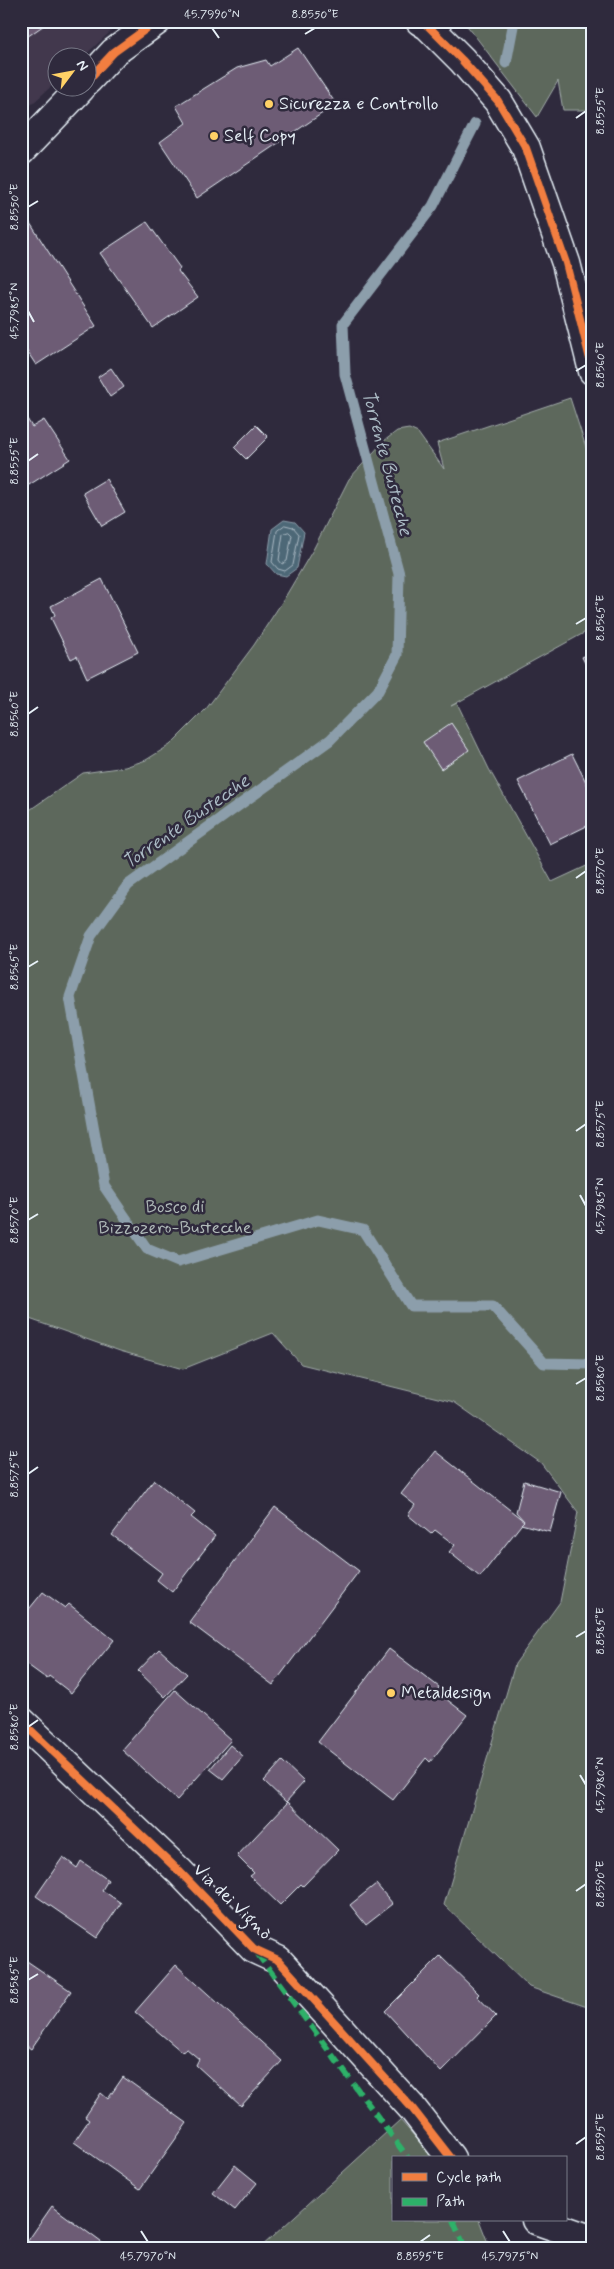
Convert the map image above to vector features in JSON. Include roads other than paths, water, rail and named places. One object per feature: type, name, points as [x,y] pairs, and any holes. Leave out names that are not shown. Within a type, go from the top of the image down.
[{"type":"street","points":[[98,69],[114,52],[157,21]]},
{"type":"street","points":[[420,21],[428,26],[462,60],[498,101],[526,148],[566,263],[593,371]]},
{"type":"street","points":[[21,151],[71,98]]},
{"type":"street","name":"Via dei Vignò","points":[[21,1721],[180,1872],[254,1949],[278,1960],[412,2108],[449,2156]]},
{"type":"street","points":[[542,2222],[593,2240]]},
{"type":"water","points":[[284,520],[295,522],[304,532],[297,568],[286,576],[276,574],[267,564],[272,529]]},
{"type":"waterway","name":"Torrente Bustecche","points":[[506,63],[514,21]]},
{"type":"waterway","name":"Torrente Bustecche","points":[[475,124],[433,206],[343,324],[345,374],[399,574],[397,655],[378,691],[330,740],[128,885],[91,936],[70,997],[104,1186],[147,1249],[178,1262],[318,1220],[363,1230],[411,1306],[493,1306],[544,1363],[593,1364]]},
{"type":"place","name":"Sicurezza e Controllo","points":[[269,104]]},
{"type":"place","name":"Self Copy","points":[[214,136]]},
{"type":"place","name":"Metaldesign","points":[[391,1693]]},
{"type":"park label","name":"Bosco di Bizzozero-Bustecche","points":[[175,1217]]}]
